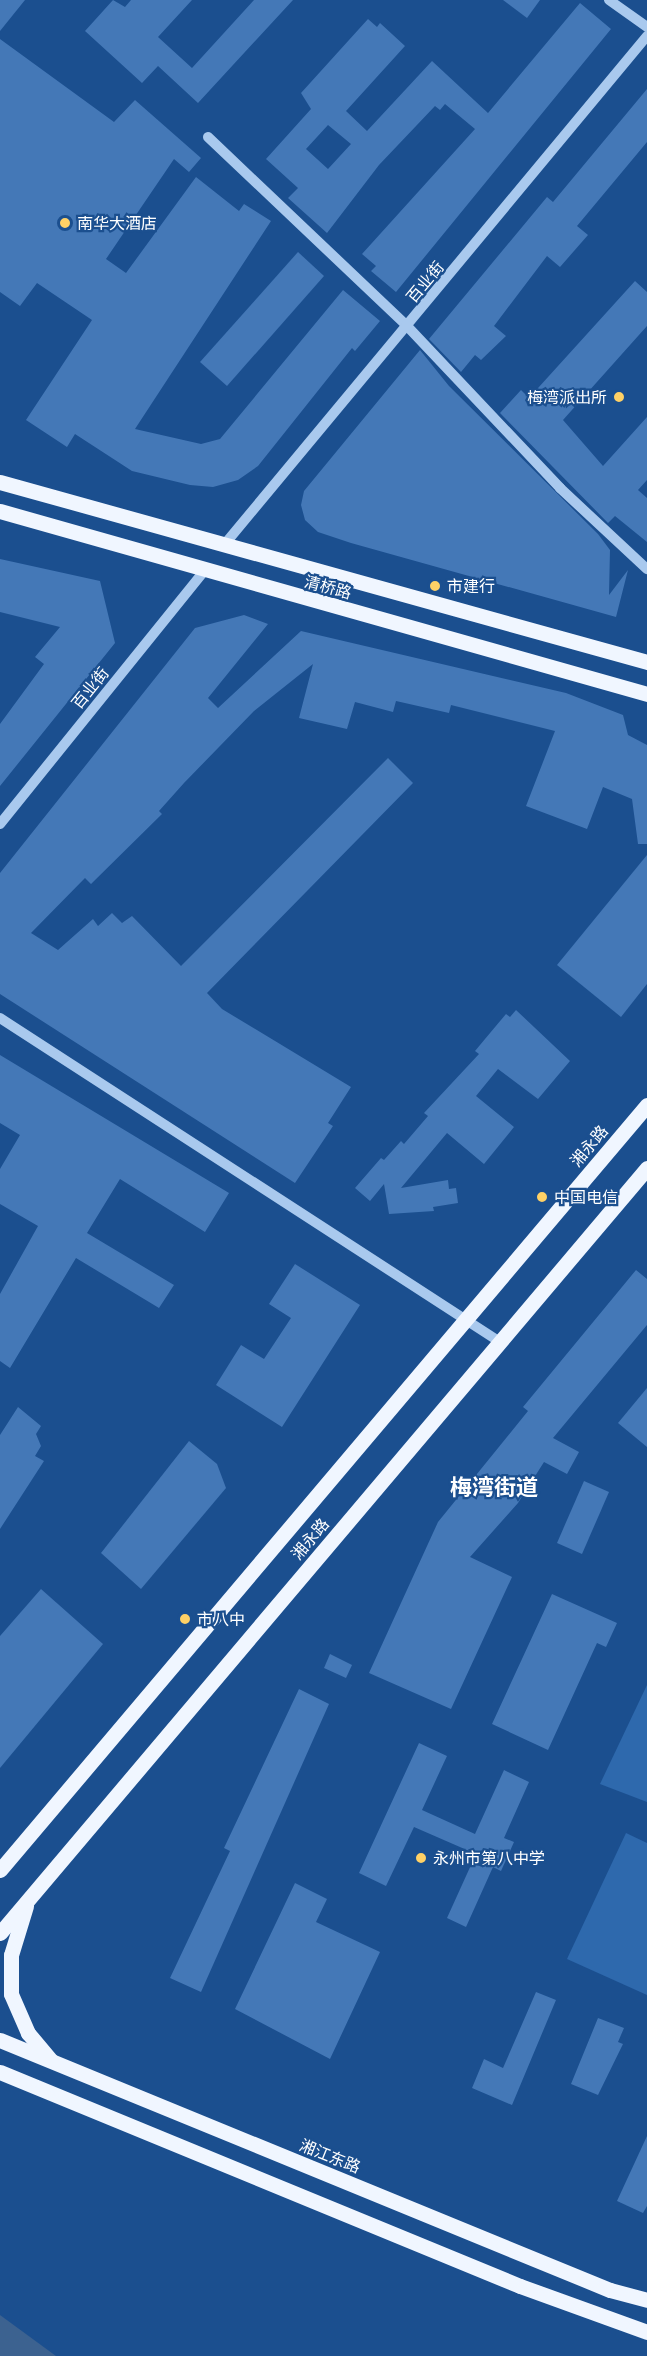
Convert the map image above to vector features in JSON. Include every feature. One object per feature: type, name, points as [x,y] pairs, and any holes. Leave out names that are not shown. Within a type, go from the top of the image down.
[{"type":"main road","name":"清桥路","points":[[0,482],[647,662]]},
{"type":"main road","name":"清桥路","points":[[0,511],[204,572],[647,694]]},
{"type":"main road","name":"湘永路","points":[[0,1870],[468,1322],[647,1105]]},
{"type":"main road","name":"湘永路","points":[[0,1933],[647,1168]]},
{"type":"main road","points":[[28,1900],[11,1955],[11,1994],[28,2033],[53,2062]]},
{"type":"main road","name":"湘江东路","points":[[0,2040],[610,2290],[647,2300]]},
{"type":"main road","points":[[0,2072],[520,2286],[647,2332]]},
{"type":"street","points":[[609,0],[647,27]]},
{"type":"street","name":"百业街","points":[[224,545],[647,36]]},
{"type":"street","points":[[208,138],[407,326],[560,488],[647,569]]},
{"type":"street","name":"百业街","points":[[0,824],[204,572]]},
{"type":"street","points":[[0,1018],[500,1342]]},
{"type":"shaded area","points":[[647,1685],[647,1802],[600,1784]]},
{"type":"shaded area","points":[[626,1833],[647,1843],[647,1995],[567,1959]]},
{"type":"shaded area","points":[[0,2315],[56,2356],[0,2356]]},
{"type":"building","points":[[0,0],[25,0],[0,31]]},
{"type":"building","points":[[113,0],[125,7],[131,0],[192,0],[158,37],[192,68],[254,0],[293,0],[198,103],[158,66],[142,83],[85,31]]},
{"type":"building","points":[[503,0],[540,0],[527,18]]},
{"type":"building","points":[[580,3],[611,29],[396,292],[371,271],[376,266],[362,254],[475,129],[445,104],[440,110],[435,106],[379,165],[327,233],[288,198],[298,188],[266,159],[311,109],[301,93],[368,19],[377,27],[380,23],[405,46],[346,111],[367,131],[432,61],[488,113]],"holes":[[[328,125],[351,144],[328,169],[306,149]]]},
{"type":"building","points":[[0,39],[114,122],[135,100],[201,158],[189,172],[174,159],[106,259],[126,273],[196,177],[239,211],[244,204],[271,221],[135,429],[201,444],[220,439],[343,290],[380,321],[355,351],[352,348],[258,466],[238,480],[213,487],[190,485],[132,471],[75,434],[67,447],[26,420],[92,320],[37,283],[20,306],[0,292]]},
{"type":"building","points":[[647,89],[647,142],[577,226],[588,235],[560,267],[547,256],[494,326],[506,336],[481,360],[475,355],[461,372],[429,339],[547,197],[553,202]]},
{"type":"building","points":[[298,252],[324,276],[227,386],[200,362]]},
{"type":"building","points":[[635,281],[647,292],[647,326],[563,420],[603,466],[647,417],[647,480],[638,490],[647,498],[647,542],[615,516],[608,523],[500,413],[521,390],[529,398]]},
{"type":"building","points":[[420,350],[449,386],[598,534],[610,550],[609,595],[628,570],[616,617],[351,543],[318,532],[305,520],[301,505],[304,491]]},
{"type":"building","points":[[0,559],[100,581],[115,643],[0,786],[0,724],[44,664],[35,657],[60,627],[0,612]]},
{"type":"building","points":[[244,615],[268,624],[208,698],[218,708],[301,631],[566,693],[623,715],[628,735],[647,745],[647,844],[638,844],[632,799],[603,787],[587,829],[526,806],[555,731],[451,705],[449,713],[396,701],[393,712],[355,702],[347,729],[299,718],[313,664],[254,711],[184,783],[159,811],[162,814],[91,884],[85,878],[31,933],[58,950],[93,919],[98,926],[112,913],[122,923],[132,916],[181,966],[388,758],[413,783],[207,993],[222,1009],[351,1087],[328,1123],[333,1126],[295,1183],[0,994],[0,873],[195,628]]},
{"type":"building","points":[[647,855],[647,984],[621,1017],[557,965]]},
{"type":"building","points":[[516,1010],[570,1061],[538,1099],[498,1069],[476,1096],[514,1127],[484,1164],[447,1133],[401,1188],[448,1180],[449,1189],[456,1188],[458,1203],[433,1207],[434,1211],[389,1214],[384,1184],[370,1201],[355,1188],[381,1158],[384,1160],[401,1141],[404,1144],[428,1116],[424,1113],[479,1054],[475,1051],[485,1039],[506,1014],[510,1017]]},
{"type":"building","points":[[0,1055],[229,1193],[205,1232],[120,1179],[87,1233],[174,1285],[159,1308],[76,1258],[10,1368],[0,1361],[0,1294],[38,1226],[0,1204],[0,1169],[20,1135],[0,1123]]},
{"type":"building","points":[[295,1264],[360,1305],[282,1427],[216,1385],[241,1345],[264,1359],[291,1318],[269,1304]]},
{"type":"building","points":[[636,1270],[647,1279],[647,1325],[553,1438],[579,1452],[567,1474],[544,1462],[518,1503],[470,1557],[512,1577],[451,1709],[369,1673],[438,1522],[528,1411],[523,1407]]},
{"type":"building","points":[[647,1388],[647,1447],[618,1423]]},
{"type":"building","points":[[18,1407],[41,1426],[36,1434],[41,1446],[35,1456],[44,1461],[0,1529],[0,1435]]},
{"type":"building","points":[[189,1441],[217,1464],[226,1488],[141,1589],[101,1553]]},
{"type":"building","points":[[584,1481],[609,1492],[582,1554],[557,1543]]},
{"type":"building","points":[[41,1589],[103,1644],[0,1768],[0,1636]]},
{"type":"building","points":[[552,1594],[617,1623],[606,1647],[597,1643],[548,1750],[492,1724]]},
{"type":"building","points":[[330,1654],[352,1665],[346,1678],[324,1668]]},
{"type":"building","points":[[299,1689],[329,1704],[201,1992],[170,1978],[230,1851],[224,1848]]},
{"type":"building","points":[[419,1743],[447,1756],[422,1810],[475,1834],[504,1770],[529,1782],[504,1838],[514,1842],[501,1871],[493,1867],[466,1927],[447,1918],[476,1854],[414,1827],[386,1886],[359,1873]]},
{"type":"building","points":[[295,1883],[327,1899],[316,1922],[380,1952],[330,2059],[235,2009]]},
{"type":"building","points":[[536,1992],[556,2000],[512,2105],[472,2088],[484,2059],[503,2068]]},
{"type":"building","points":[[598,2018],[624,2028],[618,2042],[623,2044],[598,2095],[571,2084]]},
{"type":"building","points":[[647,2136],[647,2206],[643,2213],[617,2201]]},
{"type":"place","name":"南华大酒店","points":[[65,223]]},
{"type":"place","name":"梅湾派出所","points":[[619,397]]},
{"type":"place","name":"市建行","points":[[435,586]]},
{"type":"place","name":"中国电信","points":[[542,1197]]},
{"type":"place","name":"市八中","points":[[185,1619]]},
{"type":"place","name":"永州市第八中学","points":[[421,1858]]},
{"type":"district","name":"梅湾街道","points":[[494,1488]]}]
